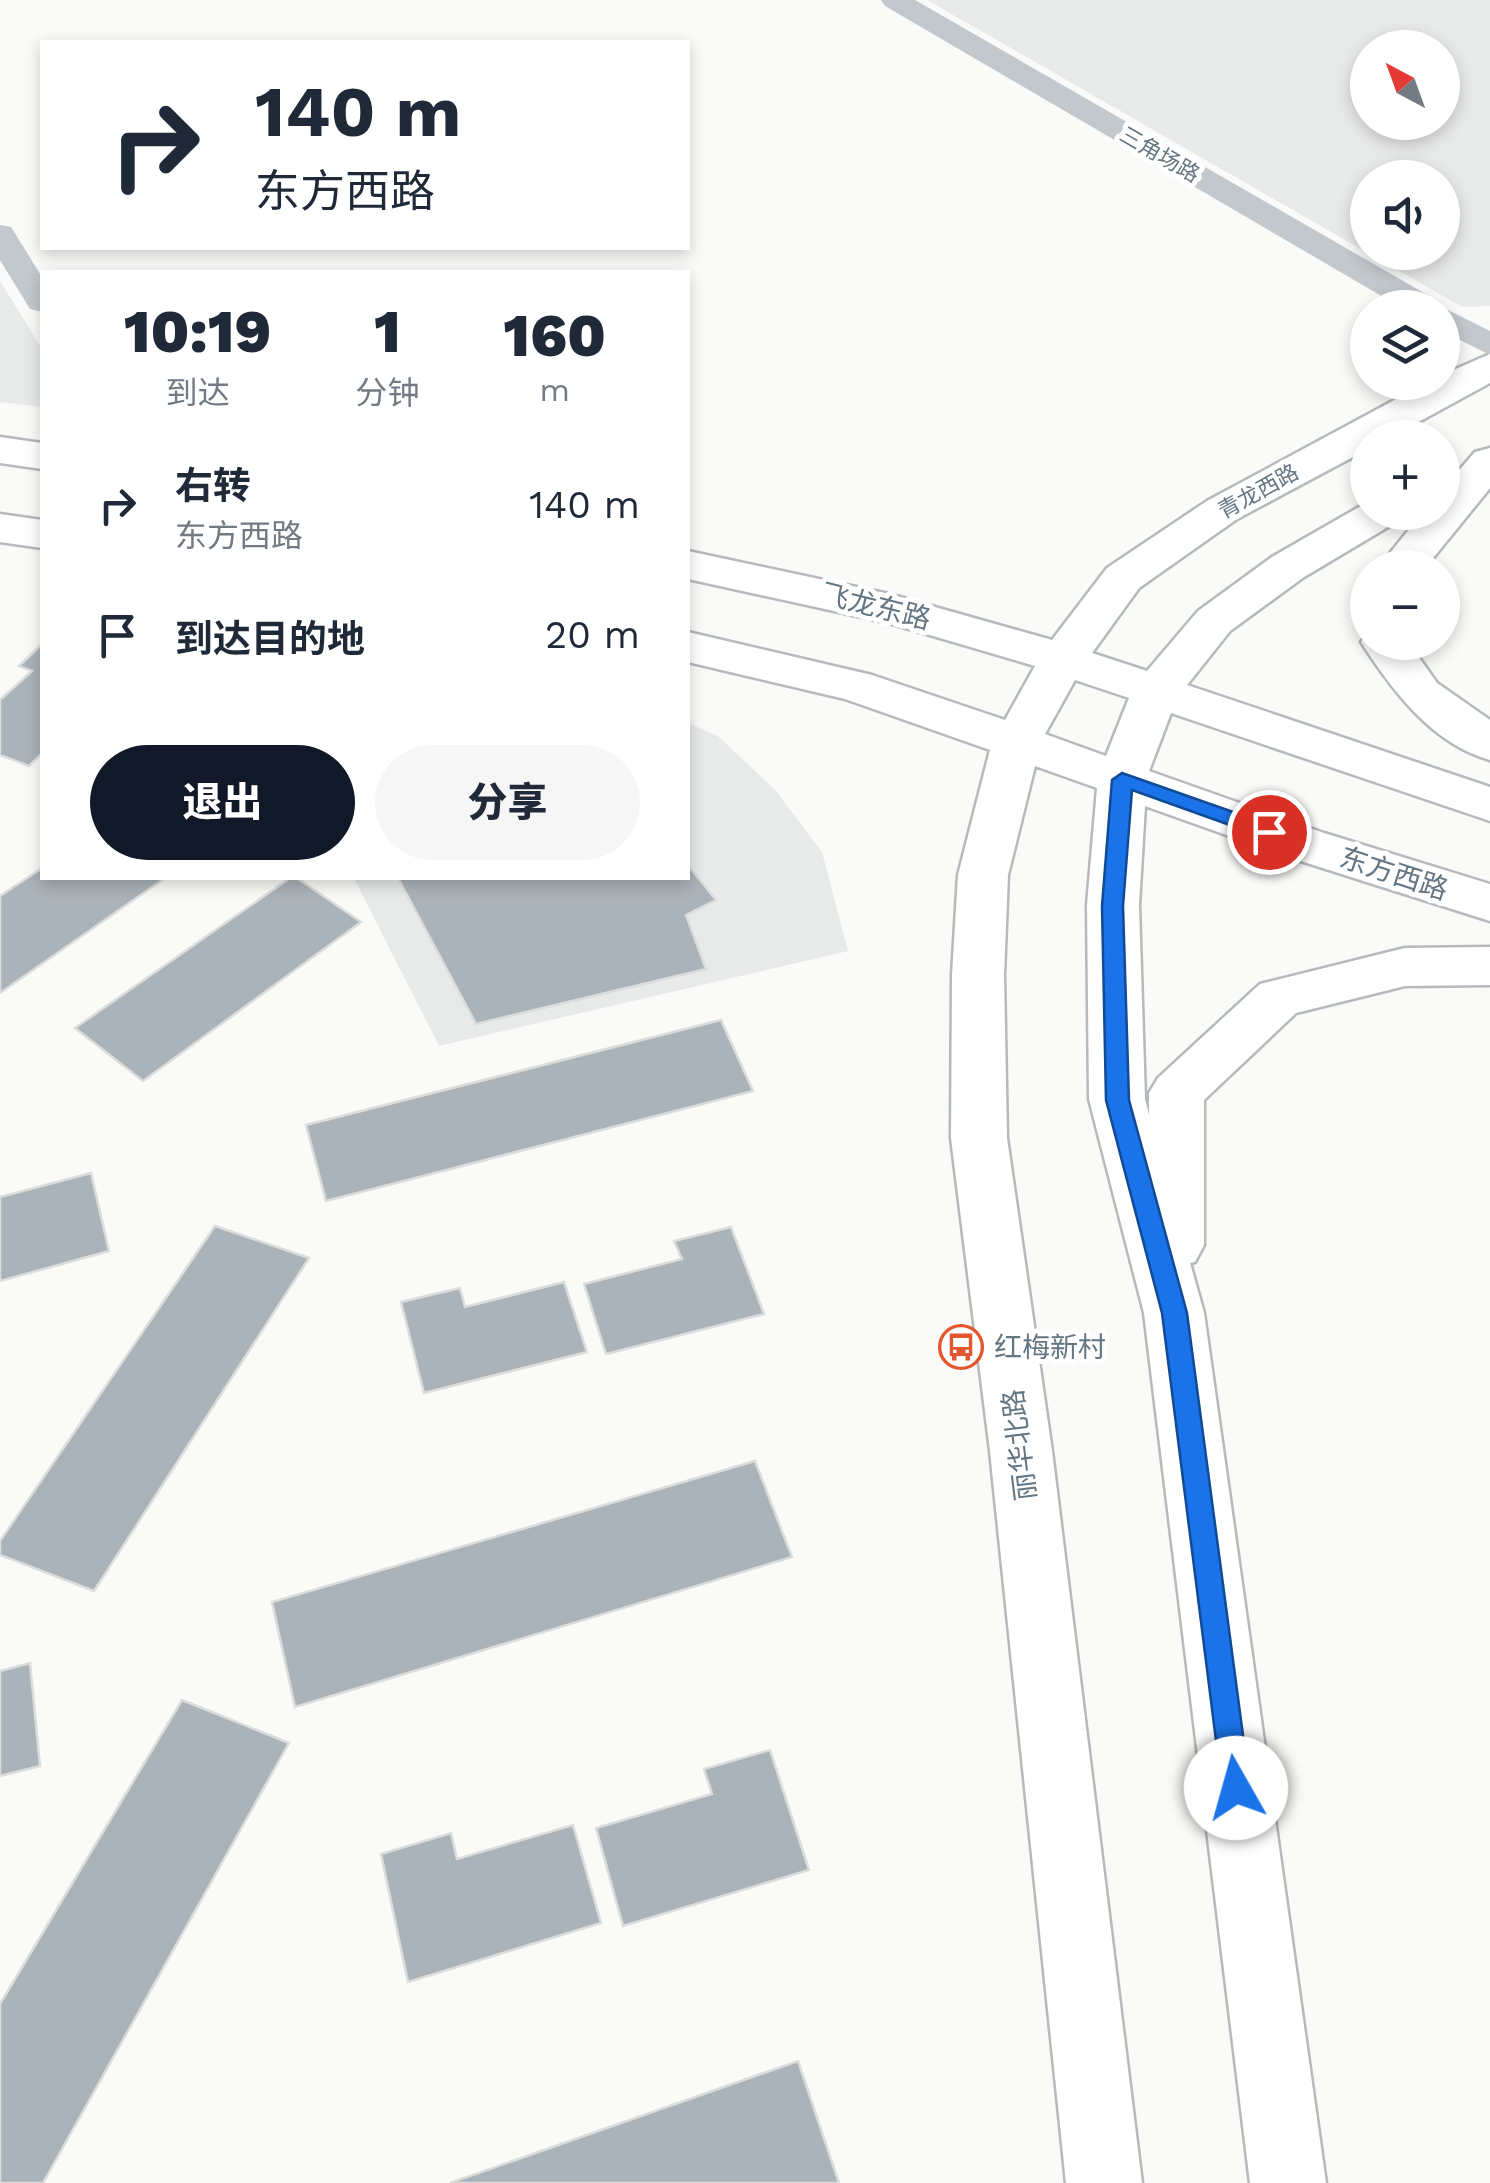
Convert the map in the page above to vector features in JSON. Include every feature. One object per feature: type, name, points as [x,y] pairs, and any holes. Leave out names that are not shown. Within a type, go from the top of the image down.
[{"type":"main road","name":"青龙西路","points":[[1062,660],[1123,578],[1222,510],[1490,366]]},
{"type":"main road","points":[[0,450],[40,456]]},
{"type":"main road","points":[[1460,468],[1490,450]]},
{"type":"main road","points":[[1415,550],[1490,461]]},
{"type":"main road","points":[[0,528],[40,534]]},
{"type":"main road","points":[[1288,2183],[1174,1313],[1117,1100],[1113,906],[1122,780],[1155,692],[1214,621],[1288,568],[1352,530]]},
{"type":"main road","name":"飞龙东路","points":[[690,565],[816,590],[955,626],[1062,660]]},
{"type":"main road","points":[[690,647],[855,686],[1016,741]]},
{"type":"main road","points":[[1062,660],[1362,765],[1490,804]]},
{"type":"main road","name":"丽华北路","points":[[1062,660],[1016,741],[983,875],[978,976],[979,1138],[1004,1321],[1104,2183]]},
{"type":"main road","points":[[1396,660],[1420,694],[1490,744]]},
{"type":"main road","name":"东方西路","points":[[1016,741],[1306,845],[1490,904]]},
{"type":"main road","points":[[1174,1313],[1177,1092],[1279,998],[1404,968],[1490,966]]},
{"type":"street","name":"三角场路","points":[[894,0],[1395,290]]},
{"type":"street","points":[[0,234],[40,299]]},
{"type":"street","points":[[1460,328],[1490,345]]},
{"type":"shaded area","points":[[927,0],[1490,0],[1490,306],[1462,307],[1460,290],[1432,290],[1398,270],[1460,270],[1460,160],[1350,160],[1350,243]]},
{"type":"shaded area","points":[[0,281],[40,346],[40,407],[0,402]]},
{"type":"shaded area","points":[[690,724],[718,736],[776,791],[822,852],[848,951],[439,1046],[355,880],[690,880]]},
{"type":"building","points":[[40,646],[40,755],[29,766],[0,755],[0,700],[32,671],[19,666]]},
{"type":"building","points":[[690,868],[716,900],[686,915],[706,969],[476,1024],[399,880],[690,880]]},
{"type":"building","points":[[40,869],[40,880],[162,880],[0,993],[0,896]]},
{"type":"building","points":[[287,880],[300,880],[361,922],[143,1081],[75,1028]]},
{"type":"building","points":[[721,1020],[753,1091],[326,1201],[306,1125]]},
{"type":"building","points":[[91,1173],[109,1251],[0,1281],[0,1197]]},
{"type":"building","points":[[215,1226],[309,1258],[94,1591],[0,1555],[0,1541]]},
{"type":"building","points":[[731,1227],[764,1314],[606,1354],[584,1284],[682,1259],[674,1241]]},
{"type":"building","points":[[564,1282],[587,1352],[424,1393],[401,1302],[460,1288],[465,1307]]},
{"type":"building","points":[[755,1461],[792,1557],[295,1707],[272,1602]]},
{"type":"building","points":[[30,1663],[40,1766],[0,1776],[0,1671]]},
{"type":"building","points":[[182,1700],[289,1743],[43,2183],[0,2183],[0,2004]]},
{"type":"building","points":[[770,1750],[809,1870],[623,1926],[596,1828],[712,1794],[704,1769]]},
{"type":"building","points":[[573,1825],[601,1923],[408,1982],[381,1854],[451,1833],[457,1859]]},
{"type":"building","points":[[798,2061],[839,2183],[450,2183]]},
{"type":"place","name":"红梅新村","points":[[961,1347]]},
{"type":"route","points":[[1236,1788],[1174,1313],[1117,1100],[1113,906],[1122,780],[1269,832]]}]
